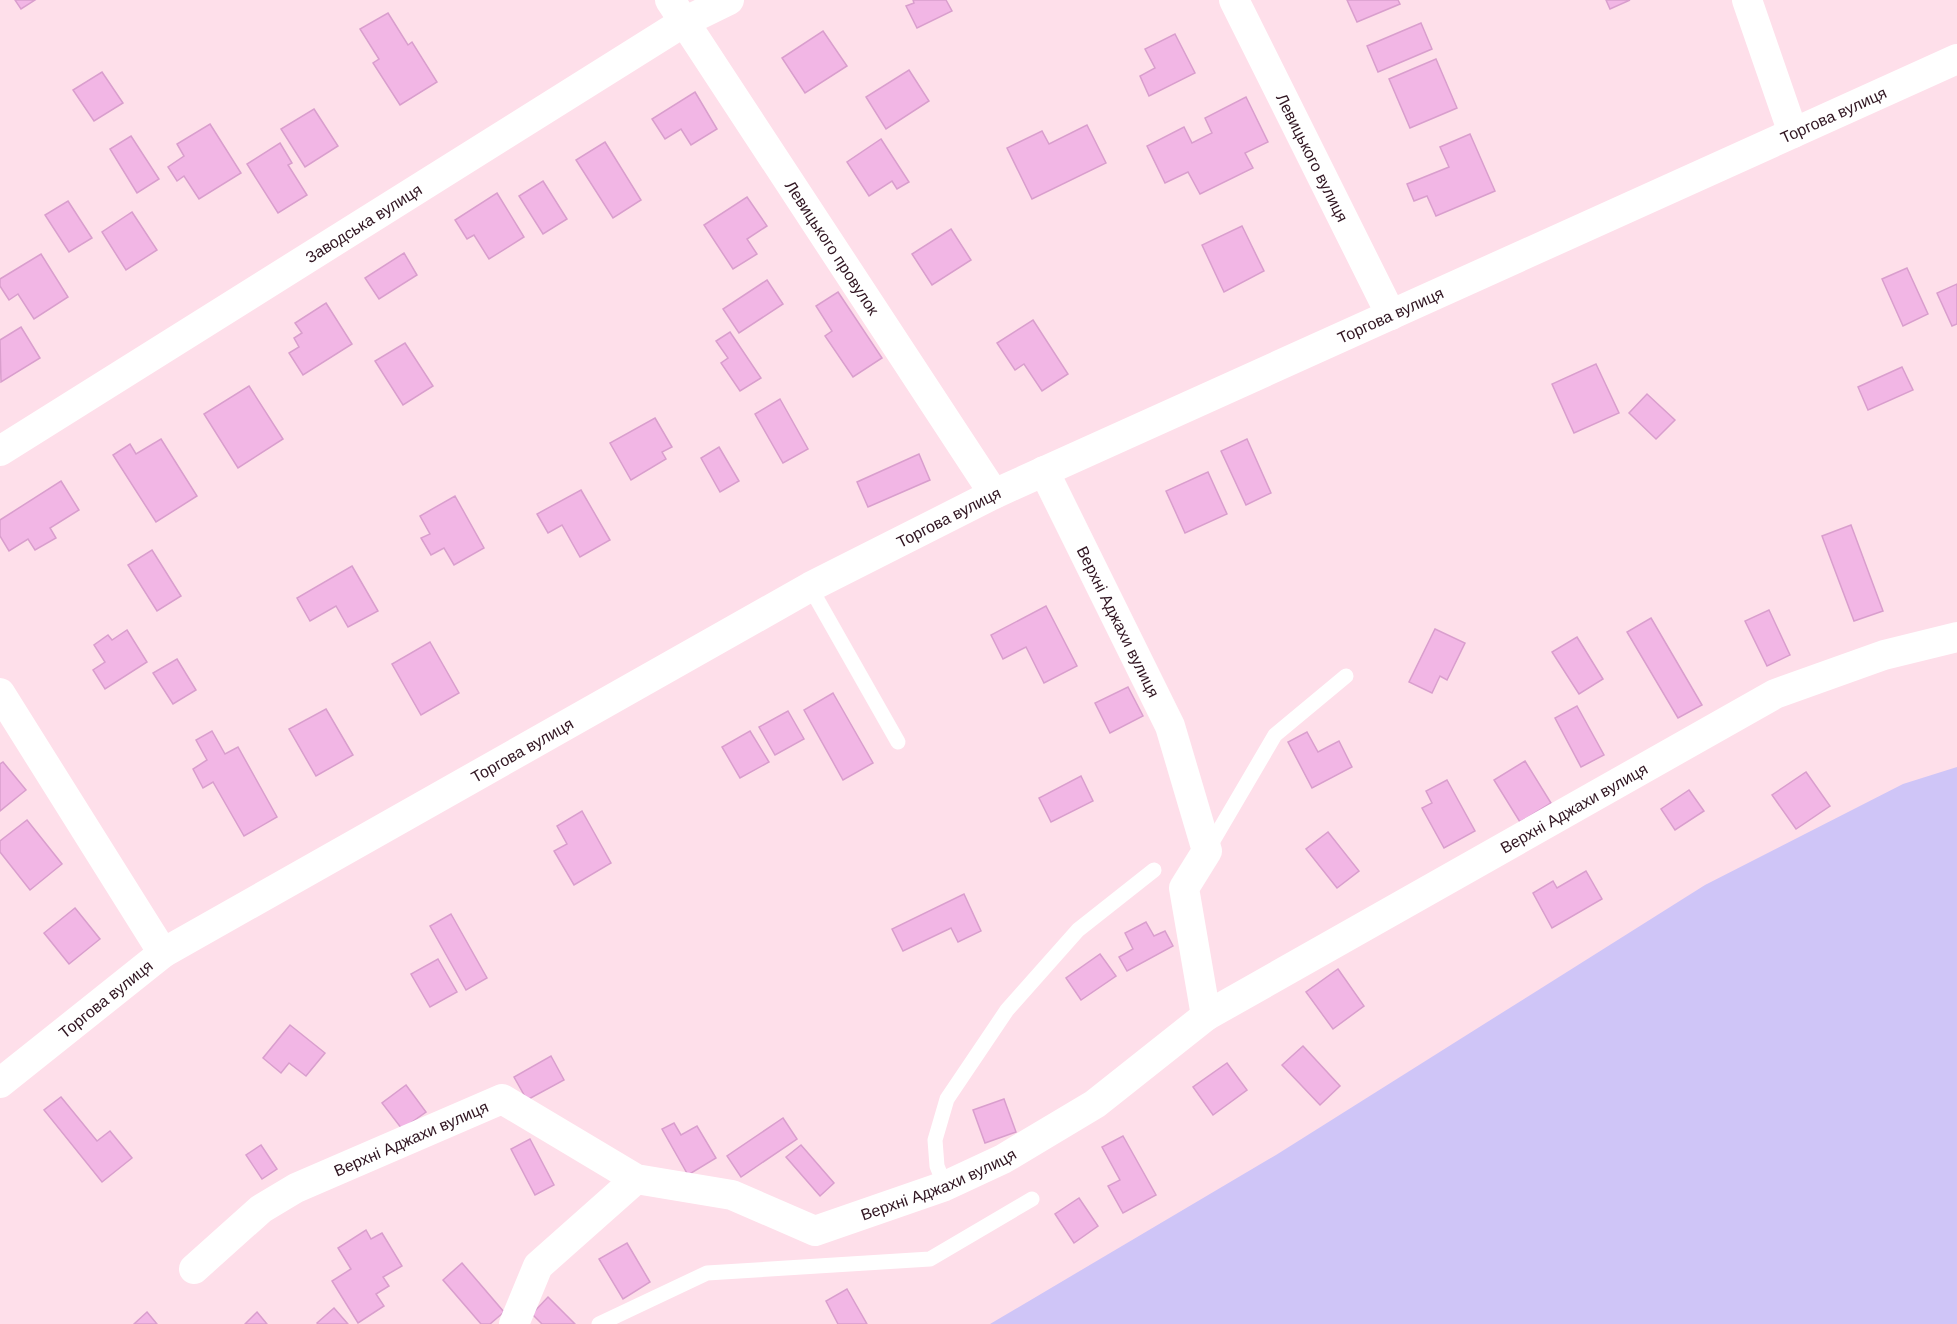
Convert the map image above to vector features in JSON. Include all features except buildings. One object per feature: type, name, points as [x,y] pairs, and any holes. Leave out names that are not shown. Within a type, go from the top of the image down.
[{"type":"street","name":"Заводська вулиця","points":[[0,451],[677,11],[729,0]]},
{"type":"street","name":"Левицького вулиця","points":[[1234,0],[1391,315]]},
{"type":"street","points":[[1747,0],[1793,133]]},
{"type":"street","name":"Левицького провулок","points":[[677,11],[994,494]]},
{"type":"street","name":"Торгова вулиця","points":[[0,1083],[163,953],[810,587],[994,494],[1957,59]]},
{"type":"street","name":"Верхні Аджахи вулиця","points":[[1044,471],[1170,726],[1207,850]]},
{"type":"street","name":"Верхні Аджахи вулиця","points":[[194,1269],[261,1209],[296,1188],[502,1099],[636,1179],[732,1195],[815,1231],[945,1186],[1003,1159],[1095,1104],[1206,1016],[1775,694],[1884,655],[1957,637]]},
{"type":"street","points":[[0,693],[163,953]]},
{"type":"street","points":[[1206,1016],[1184,888],[1207,850]]},
{"type":"street","points":[[514,1324],[538,1266],[636,1179]]},
{"type":"lane","points":[[810,587],[898,742]]},
{"type":"lane","points":[[1207,850],[1275,735],[1346,676]]},
{"type":"lane","points":[[945,1186],[937,1166],[935,1140],[947,1099],[1007,1010],[1078,930],[1154,870]]},
{"type":"lane","points":[[599,1324],[707,1273],[930,1259],[1032,1199]]},
{"type":"shaded area","points":[[1957,767],[1957,1324],[990,1324],[1276,1155],[1705,885],[1903,784]]}]
